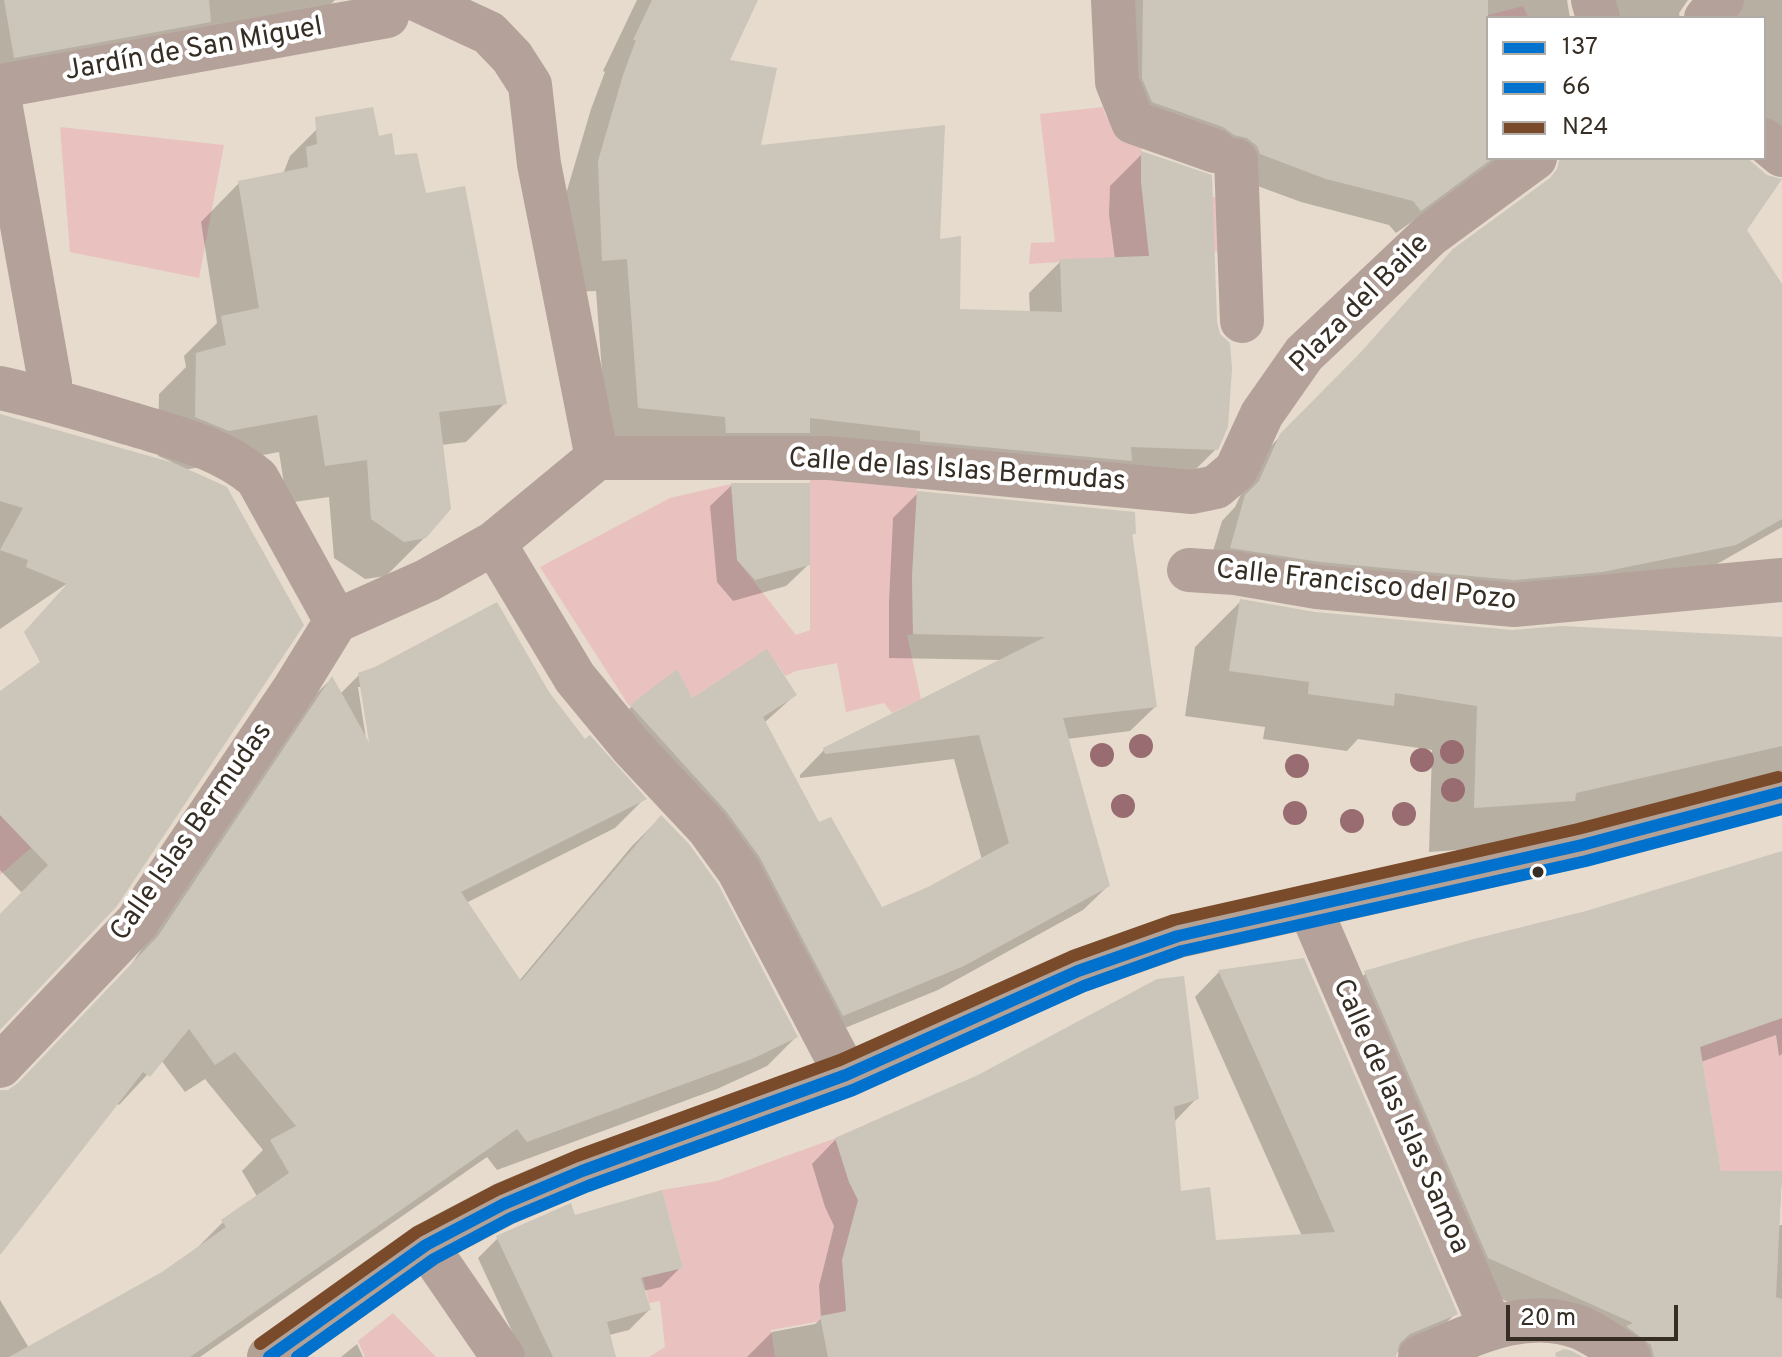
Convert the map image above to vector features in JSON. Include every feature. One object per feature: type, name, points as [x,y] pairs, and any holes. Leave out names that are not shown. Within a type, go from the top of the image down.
[{"type":"main road","points":[[269,1357],[426,1245],[504,1204],[582,1171],[846,1075],[1078,971],[1142,947],[1582,845],[1782,792]]},
{"type":"street","points":[[1113,0],[1117,82],[1133,122],[1225,156],[1242,321]]},
{"type":"street","points":[[1708,16],[1722,0]]},
{"type":"street","points":[[0,388],[52,400],[213,448],[239,462],[257,478],[336,621],[428,580],[494,543],[597,458],[539,164],[530,85],[512,57],[489,33],[409,6]]},
{"type":"street","name":"Jardín de San Miguel","points":[[0,86],[409,6]]},
{"type":"street","points":[[0,102],[50,382]]},
{"type":"street","points":[[1766,142],[1782,155]]},
{"type":"street","name":"Plaza del Baile","points":[[1236,470],[1262,414],[1304,354],[1442,226],[1532,160]]},
{"type":"street","name":"Calle de las Islas Bermudas","points":[[597,458],[829,458],[1192,492],[1216,487],[1236,470]]},
{"type":"street","points":[[494,543],[575,678],[632,747],[708,828],[739,871],[846,1075]]},
{"type":"street","name":"Calle Francisco del Pozo","points":[[1189,570],[1235,573],[1375,593],[1514,605],[1782,580]]},
{"type":"street","name":"Calle Islas Bermudas","points":[[0,1066],[137,922],[294,689],[336,621]]},
{"type":"street","name":"Calle de las Islas Samoa","points":[[1309,906],[1491,1328]]},
{"type":"street","points":[[426,1245],[503,1357]]},
{"type":"street","points":[[1420,1357],[1491,1328],[1539,1319],[1581,1328],[1629,1357]]},
{"type":"shaded area","points":[[1523,6],[1528,16],[1486,16],[1486,19],[1473,19]]},
{"type":"shaded area","points":[[1103,107],[1112,124],[1141,141],[1143,197],[1218,197],[1222,251],[1029,264],[1031,243],[1055,242],[1040,114]]},
{"type":"shaded area","points":[[60,127],[224,145],[199,278],[70,252]]},
{"type":"shaded area","points":[[810,478],[917,487],[912,576],[913,634],[907,635],[921,699],[892,713],[884,703],[846,712],[837,663],[785,676],[776,662],[740,667],[692,698],[677,670],[629,706],[540,567],[670,498],[731,484],[737,560],[796,635],[810,630]]},
{"type":"shaded area","points":[[0,815],[31,848],[0,875]]},
{"type":"shaded area","points":[[1782,1018],[1782,1171],[1721,1171],[1700,1047]]},
{"type":"shaded area","points":[[836,1138],[849,1182],[858,1200],[856,1309],[821,1321],[771,1330],[775,1357],[649,1357],[665,1347],[660,1301],[649,1303],[643,1277],[683,1268],[662,1190],[717,1181]]},
{"type":"shaded area","points":[[393,1313],[436,1357],[365,1357],[358,1341]]},
{"type":"building","points":[[4,0],[209,0],[211,22],[14,58]]},
{"type":"building","points":[[652,0],[758,0],[730,60],[777,68],[761,145],[945,125],[940,239],[961,236],[960,309],[1062,312],[1060,259],[1149,256],[1141,151],[1212,175],[1217,322],[1220,334],[1230,343],[1232,369],[1228,427],[1218,450],[1131,447],[1132,461],[920,441],[920,431],[810,418],[810,433],[726,433],[725,417],[638,408],[627,259],[602,261],[598,161],[636,40],[633,40]]},
{"type":"building","points":[[1143,0],[1488,0],[1486,160],[1490,160],[1421,211],[1413,201],[1326,179],[1260,154],[1257,146],[1247,138],[1152,102],[1142,78]]},
{"type":"building","points":[[373,107],[379,136],[392,133],[395,155],[417,153],[426,193],[465,186],[507,404],[439,412],[451,509],[426,538],[404,542],[371,519],[367,460],[325,466],[317,415],[229,431],[195,417],[196,353],[226,345],[221,316],[259,308],[238,181],[308,167],[306,147],[317,144],[315,117]]},
{"type":"building","points":[[1559,160],[1749,160],[1767,175],[1782,179],[1747,230],[1782,284],[1782,519],[1736,545],[1602,572],[1514,580],[1320,562],[1230,548],[1245,495],[1259,481],[1280,434],[1360,353],[1453,249],[1550,178]]},
{"type":"building","points":[[0,414],[174,463],[227,487],[304,625],[117,906],[0,1030],[0,914],[48,865],[0,815],[0,691],[40,662],[24,632],[67,584],[26,567],[28,560],[0,550],[23,508],[0,501]]},
{"type":"building","points":[[731,483],[810,483],[810,565],[755,580],[737,560]]},
{"type":"building","points":[[917,491],[1135,512],[1136,534],[1132,533],[1157,707],[1063,718],[1110,886],[964,966],[843,1016],[759,856],[726,811],[630,705],[677,669],[692,698],[767,649],[797,695],[763,717],[819,822],[831,817],[882,907],[928,887],[1009,843],[979,735],[825,754],[823,748],[1045,637],[913,634],[912,576]]},
{"type":"building","points":[[1240,599],[1315,612],[1512,630],[1561,626],[1782,637],[1782,746],[1576,793],[1575,801],[1474,808],[1477,706],[1395,693],[1394,706],[1308,694],[1309,682],[1229,671]]},
{"type":"building","points":[[497,602],[549,692],[585,739],[590,735],[647,799],[461,892],[521,981],[661,815],[689,844],[718,884],[798,1037],[752,1059],[527,1142],[517,1129],[190,1357],[9,1357],[162,1272],[226,1227],[221,1220],[289,1173],[270,1140],[296,1126],[235,1052],[215,1065],[189,1029],[150,1077],[143,1072],[0,1255],[0,1090],[8,1090],[18,1083],[158,936],[332,676],[369,742],[358,673]]},
{"type":"building","points":[[1782,851],[1782,1018],[1700,1047],[1721,1171],[1782,1171],[1776,1297],[1782,1299],[1782,1357],[1654,1357],[1651,1345],[1626,1326],[1633,1323],[1488,1258],[1364,971],[1586,911]]},
{"type":"building","points":[[1304,958],[1458,1314],[1410,1334],[1400,1343],[1396,1357],[828,1357],[820,1316],[846,1311],[842,1260],[858,1200],[835,1138],[978,1075],[1157,979],[1184,976],[1199,1099],[1174,1107],[1181,1191],[1210,1187],[1216,1240],[1335,1232],[1218,970]]},
{"type":"building","points":[[662,1190],[683,1268],[641,1278],[651,1310],[607,1322],[616,1357],[553,1357],[496,1236],[571,1203],[575,1215]]},
{"type":"building","points":[[1564,1349],[1583,1357],[1556,1357],[1555,1353]]},
{"type":"transit line","name":"N24","points":[[260,1344],[417,1232],[497,1190],[577,1156],[840,1060],[1073,956],[1174,920],[1578,829],[1778,777]]},
{"type":"transit line","name":"137","points":[[269,1357],[426,1245],[504,1204],[582,1171],[846,1075],[1078,971],[1178,936],[1582,845],[1782,792]]},
{"type":"transit line","name":"66","points":[[297,1357],[434,1259],[511,1218],[588,1186],[853,1090],[1084,986],[1182,951],[1586,861],[1782,809]]}]
